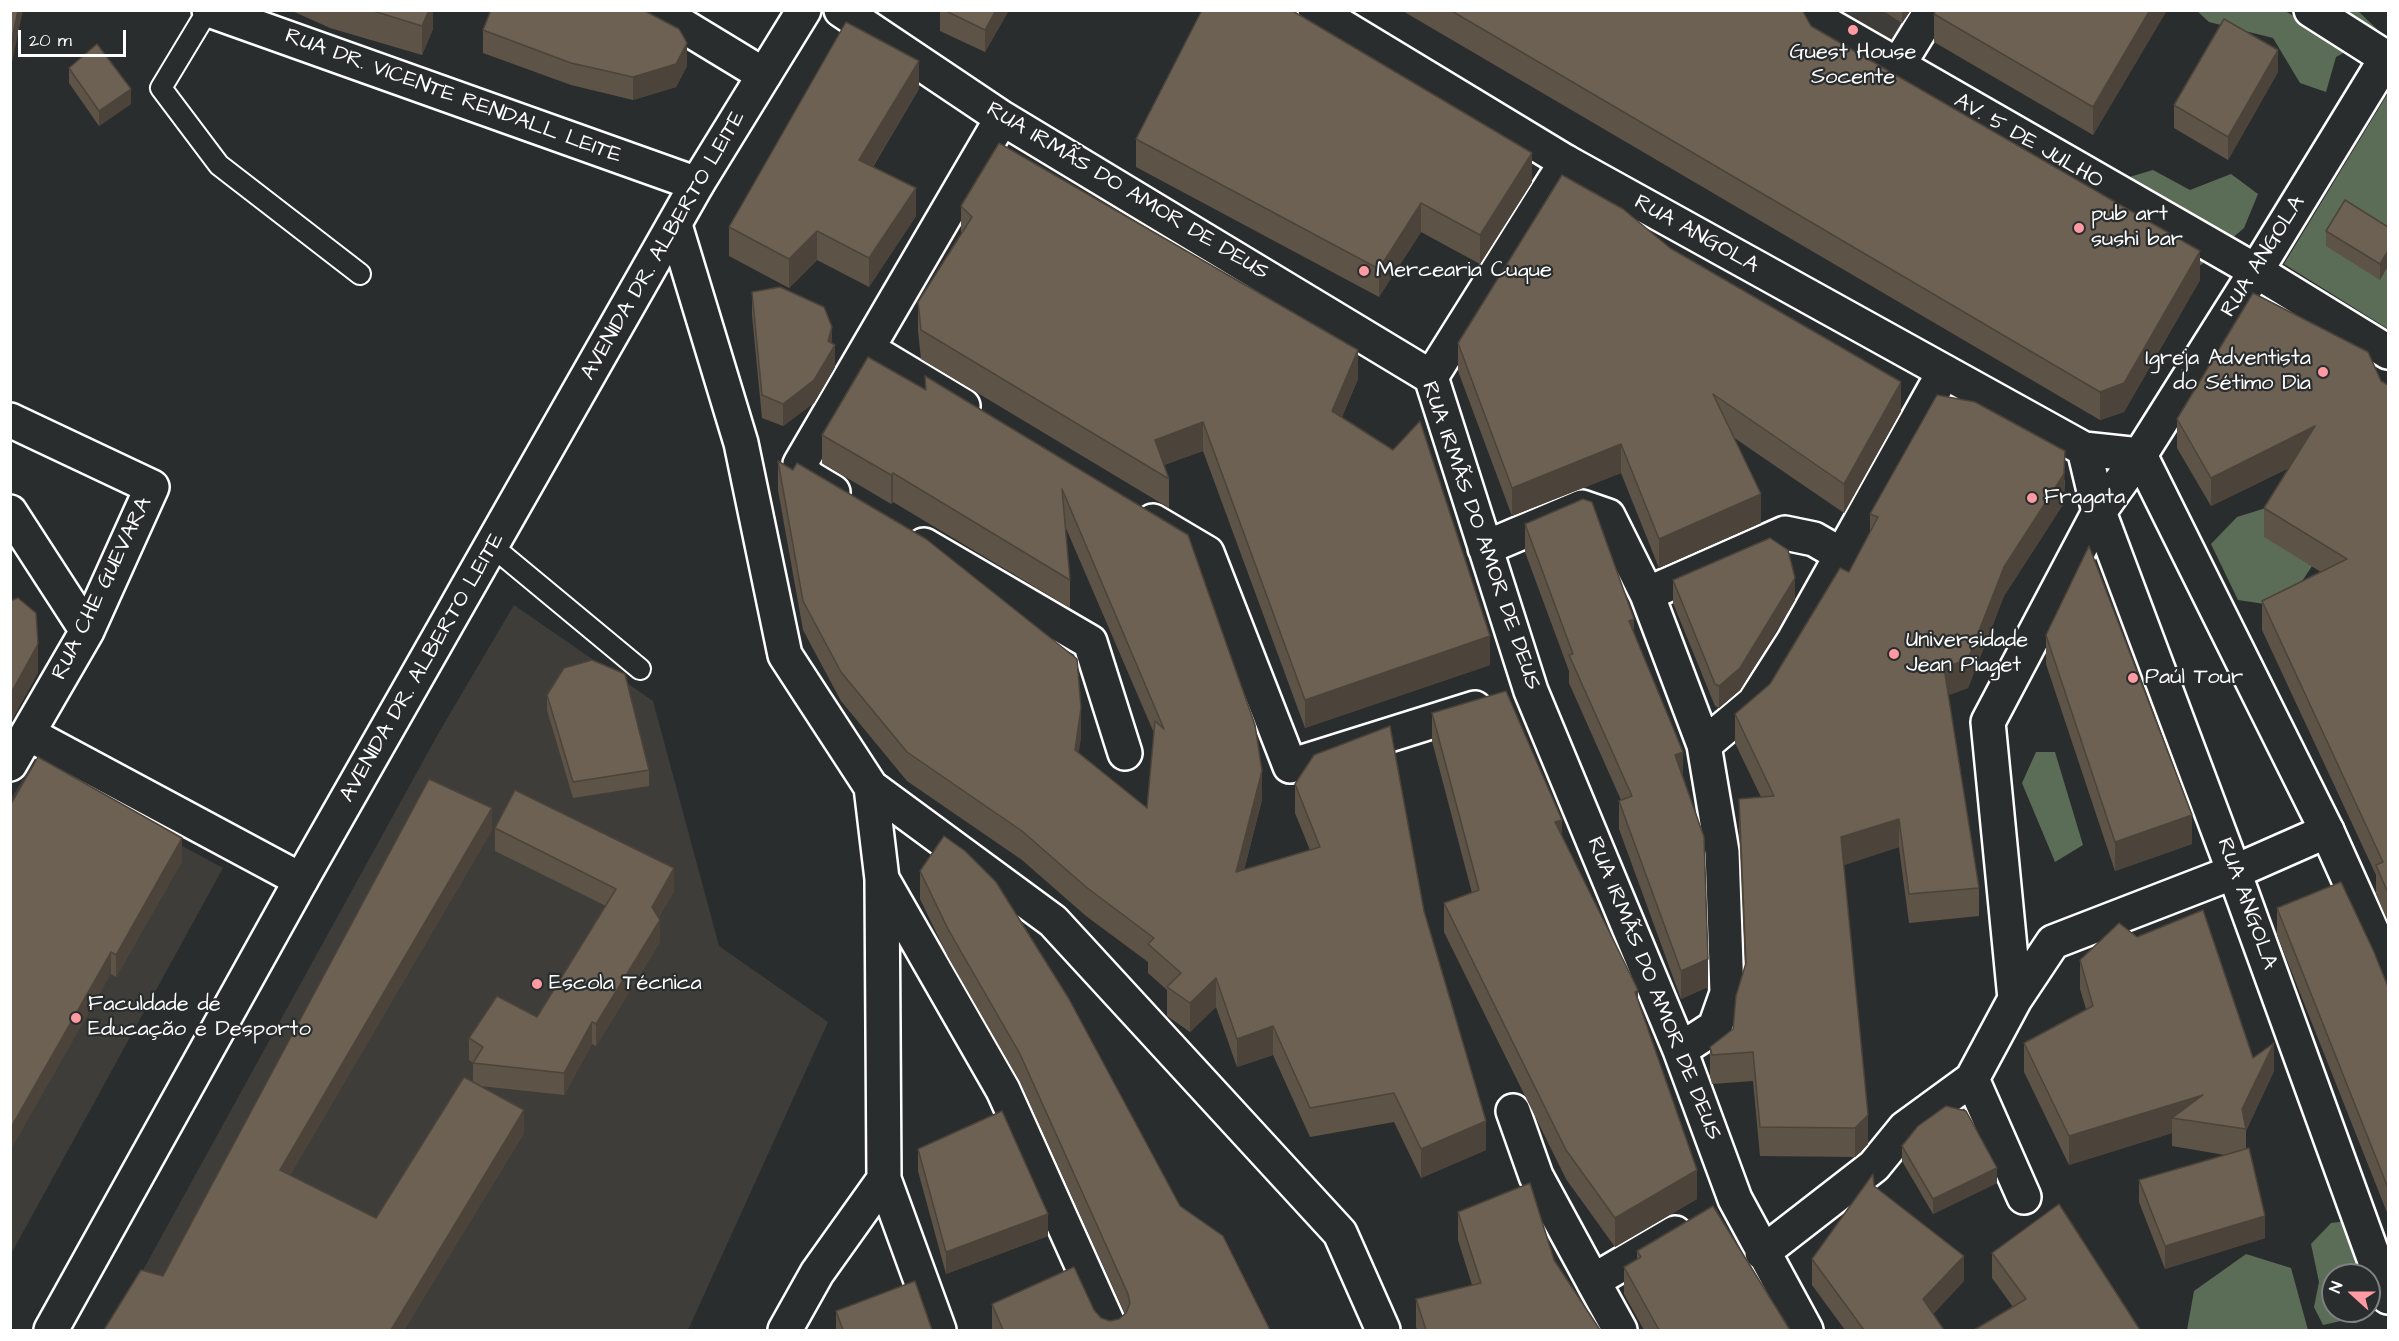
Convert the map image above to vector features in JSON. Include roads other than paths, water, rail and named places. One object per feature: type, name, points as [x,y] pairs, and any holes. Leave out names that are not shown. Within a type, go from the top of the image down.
[{"type":"street","name":"RUA DR. VICENTE RENDALL LEITE","points":[[208,10],[697,184]]},
{"type":"street","points":[[657,10],[764,75]]},
{"type":"street","name":"AVENIDA DR. ALBERTO LEITE","points":[[51,1330],[300,880],[493,547],[697,184],[804,10]]},
{"type":"street","name":"RUA IRMÃS DO AMOR DE DEUS","points":[[841,10],[1002,118],[1431,376],[1531,691],[1680,1050],[1735,1199],[1762,1253],[1806,1330]]},
{"type":"street","name":"RUA ANGOLA","points":[[1315,10],[1566,162],[2084,449],[2140,455]]},
{"type":"street","name":"AV. 5 DE JULHO","points":[[1802,10],[1897,67],[2256,271],[2388,352]]},
{"type":"street","points":[[1897,67],[1932,10]]},
{"type":"street","points":[[2311,10],[2388,58]]},
{"type":"street","name":"RUA ANGOLA","points":[[2099,512],[2140,455],[2388,58]]},
{"type":"street","points":[[858,507],[808,477],[800,464],[1002,118]]},
{"type":"street","points":[[1431,376],[1566,162]]},
{"type":"street","points":[[675,225],[741,444],[785,655],[871,788],[1053,921],[1340,1233],[1383,1330]]},
{"type":"street","points":[[868,349],[992,423]]},
{"type":"street","points":[[1704,745],[1754,703],[1793,642],[1840,554],[1944,372]]},
{"type":"street","name":"RUA CHE GUEVARA","points":[[10,420],[152,488],[87,631],[10,764]]},
{"type":"street","name":"RUA ANGOLA","points":[[2084,449],[2099,512],[2234,872],[2388,1297]]},
{"type":"street","points":[[2140,455],[2327,831],[2388,968]]},
{"type":"street","points":[[1125,504],[1207,553],[1290,766],[1531,691]]},
{"type":"street","points":[[1485,548],[1582,507],[1608,516],[1647,594],[1704,745],[1722,852],[1727,993],[1715,1027],[1680,1050]]},
{"type":"street","points":[[10,512],[87,631]]},
{"type":"street","points":[[2015,999],[1988,722],[2099,512]]},
{"type":"street","points":[[899,530],[1090,642],[1125,753]]},
{"type":"street","points":[[1647,594],[1785,533],[1814,539],[1840,554]]},
{"type":"street","points":[[29,734],[300,880]]},
{"type":"street","points":[[871,788],[882,879],[884,1179],[939,1330]]},
{"type":"street","points":[[1762,1253],[1874,1166],[1905,1128],[1972,1079],[2015,999],[2053,942],[2234,872],[2327,831]]},
{"type":"street","points":[[882,879],[1003,1090],[1111,1330]]},
{"type":"street","points":[[1972,1079],[2024,1197]]},
{"type":"street","points":[[1514,1111],[1536,1176],[1620,1330]]},
{"type":"street","points":[[785,1330],[817,1274],[884,1179]]},
{"type":"street","points":[[1593,1281],[1735,1199]]},
{"type":"lane","points":[[208,10],[161,88],[219,165],[360,274]]},
{"type":"lane","points":[[493,547],[640,669]]},
{"type":"place","name":"Guest House Socente","points":[[1853,30]]},
{"type":"place","name":"pub art sushi bar","points":[[2079,228]]},
{"type":"place","name":"Mercearia Cuque","points":[[1364,271]]},
{"type":"place","name":"Igreja Adventista do Sétimo Dia","points":[[2323,372]]},
{"type":"place","name":"Fragata","points":[[2032,498]]},
{"type":"place","name":"Universidade Jean Piaget","points":[[1894,654]]},
{"type":"place","name":"Paúl Tour","points":[[2133,678]]},
{"type":"place","name":"Escola Técnica","points":[[537,984]]},
{"type":"place","name":"Faculdade de Educação e Desporto","points":[[76,1018]]}]
